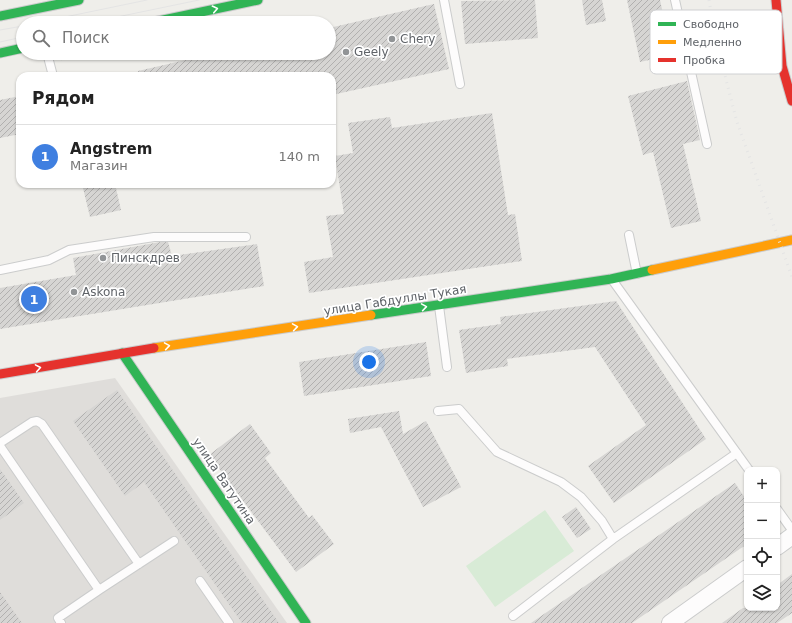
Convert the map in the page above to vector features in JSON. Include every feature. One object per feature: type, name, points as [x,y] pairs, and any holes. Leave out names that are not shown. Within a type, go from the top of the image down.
[{"type":"street","points":[[0,16],[79,0]]},
{"type":"street","points":[[182,16],[258,0]]},
{"type":"street","points":[[776,0],[777,10]]},
{"type":"street","points":[[0,53],[16,50]]},
{"type":"street","points":[[782,66],[792,101]]},
{"type":"street","name":"улица Габдуллы Тукая","points":[[0,374],[122,353],[612,279],[792,240]]},
{"type":"street","name":"улица Ватутина","points":[[122,353],[306,623]]},
{"type":"street","points":[[780,545],[792,536]]},
{"type":"street","points":[[670,623],[744,570]]},
{"type":"lane","points":[[444,0],[460,84]]},
{"type":"lane","points":[[675,0],[677,10]]},
{"type":"lane","points":[[49,60],[51,72]]},
{"type":"lane","points":[[691,74],[707,144]]},
{"type":"lane","points":[[629,235],[637,274]]},
{"type":"lane","points":[[0,270],[49,260],[68,250],[154,237],[246,237]]},
{"type":"lane","points":[[612,279],[747,467]]},
{"type":"lane","points":[[439,305],[447,367]]},
{"type":"lane","points":[[438,411],[459,409],[497,452],[561,482],[581,497],[602,521],[613,538]]},
{"type":"lane","points":[[99,590],[0,444],[32,422],[38,421],[42,424],[139,564]]},
{"type":"lane","points":[[513,616],[613,538],[737,453]]},
{"type":"lane","points":[[780,513],[792,530]]},
{"type":"lane","points":[[62,623],[58,618],[174,541]]},
{"type":"lane","points":[[200,581],[229,623]]},
{"type":"shaded area","points":[[115,378],[287,623],[0,623],[0,398]]},
{"type":"green space","points":[[545,510],[574,551],[495,607],[466,566]]},
{"type":"building","points":[[535,0],[538,38],[465,44],[461,1]]},
{"type":"building","points":[[582,0],[602,0],[606,21],[586,25]]},
{"type":"building","points":[[627,0],[660,0],[662,10],[650,10],[650,60],[640,62]]},
{"type":"building","points":[[434,4],[449,69],[336,94],[336,72],[138,72],[186,60],[336,60],[336,26]]},
{"type":"building","points":[[687,81],[700,140],[683,144],[701,221],[671,228],[653,152],[643,155],[628,96]]},
{"type":"building","points":[[16,97],[16,135],[0,138],[0,100]]},
{"type":"building","points":[[492,113],[508,215],[515,214],[522,261],[309,293],[304,262],[333,257],[326,216],[344,214],[336,156],[353,153],[348,123],[390,117],[392,128]]},
{"type":"building","points":[[83,188],[116,188],[121,210],[90,217]]},
{"type":"building","points":[[160,242],[168,242],[172,256],[257,244],[264,286],[0,329],[0,288],[76,275],[73,258]]},
{"type":"building","points":[[616,301],[706,439],[614,503],[588,466],[646,425],[595,347],[507,359],[508,366],[466,373],[459,330],[501,324],[500,317]]},
{"type":"building","points":[[426,342],[431,376],[304,396],[299,362]]},
{"type":"building","points":[[117,390],[279,623],[242,623],[144,482],[125,496],[73,421]]},
{"type":"building","points":[[399,411],[403,434],[426,421],[461,487],[423,507],[381,427],[350,433],[348,419]]},
{"type":"building","points":[[250,424],[271,453],[265,458],[309,518],[312,515],[334,544],[296,572],[209,455]]},
{"type":"building","points":[[0,469],[24,503],[0,520]]},
{"type":"building","points":[[735,483],[744,496],[744,546],[632,623],[531,623]]},
{"type":"building","points":[[576,507],[591,529],[577,538],[562,517]]},
{"type":"building","points":[[792,574],[792,613],[777,623],[722,623],[743,608],[744,611],[780,611],[780,583]]},
{"type":"building","points":[[0,592],[22,623],[0,623]]},
{"type":"tram line","points":[[70,16],[147,0]]},
{"type":"tram line","points":[[122,16],[199,0]]},
{"type":"tram line","points":[[0,30],[16,27]]},
{"type":"tram line","points":[[0,42],[16,39]]},
{"type":"railway","points":[[709,0],[711,10]]},
{"type":"railway","points":[[725,74],[737,122],[792,277]]},
{"type":"traffic: fast","points":[[0,16],[79,0]]},
{"type":"traffic: fast","points":[[182,16],[258,0]]},
{"type":"traffic: fast","points":[[0,53],[16,50]]},
{"type":"traffic: fast","points":[[371,315],[611,279],[652,270]]},
{"type":"traffic: fast","points":[[122,353],[306,623]]},
{"type":"traffic: slow","points":[[652,270],[792,240]]},
{"type":"traffic: slow","points":[[154,348],[371,315]]},
{"type":"traffic: jam","points":[[776,0],[777,10]]},
{"type":"traffic: jam","points":[[782,66],[792,101]]},
{"type":"traffic: jam","points":[[0,374],[154,348]]},
{"type":"place","name":"Chery","points":[[392,39]]},
{"type":"place","name":"Geely","points":[[346,52]]},
{"type":"place","name":"Пинскдрев","points":[[103,258]]},
{"type":"place","name":"Askona","points":[[74,292]]},
{"type":"place","name":"Angstrem","points":[[34,299]]}]
